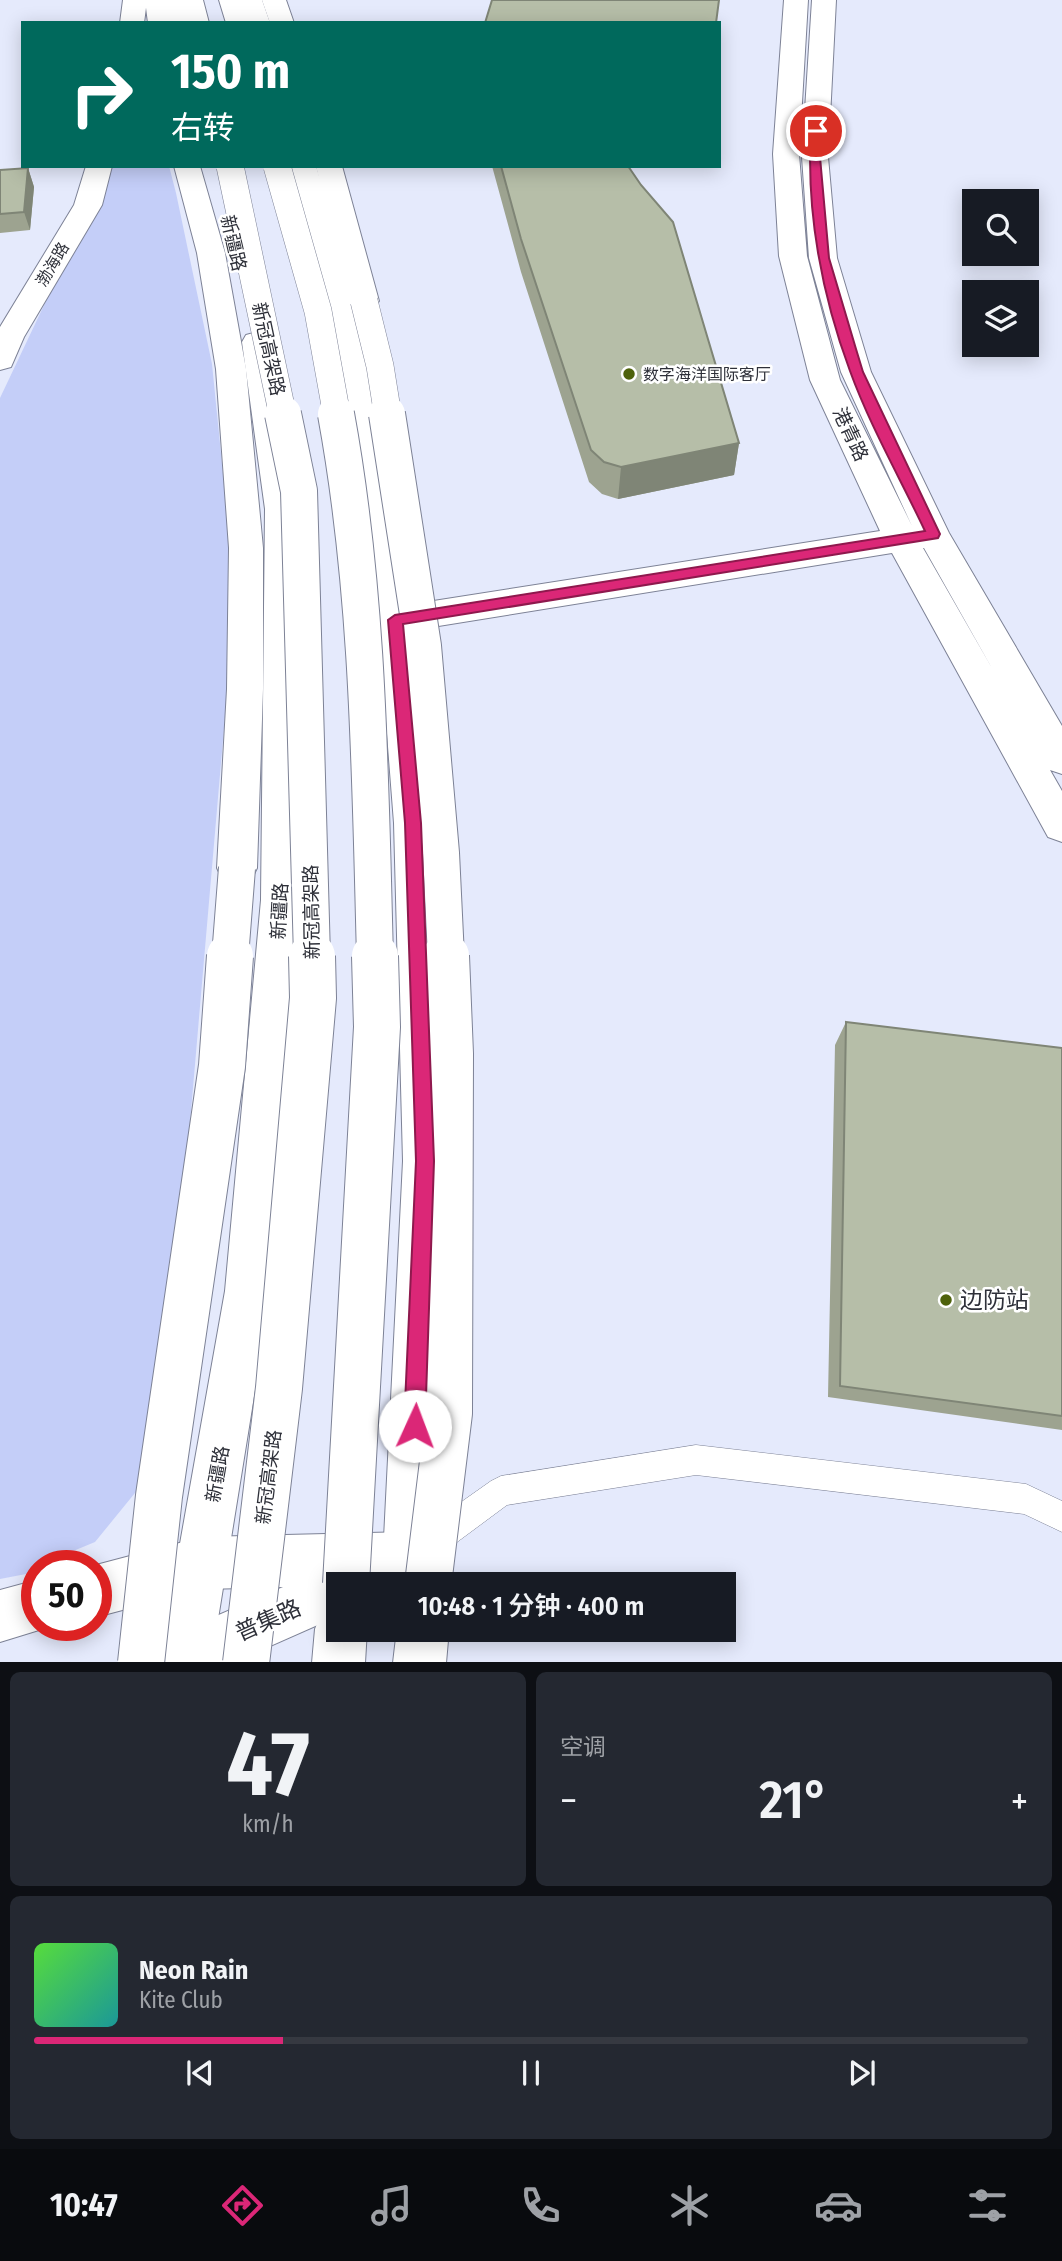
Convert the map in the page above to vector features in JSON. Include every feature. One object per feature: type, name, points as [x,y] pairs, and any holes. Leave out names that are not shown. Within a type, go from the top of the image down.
[{"type":"main road","points":[[132,21],[135,0]]},
{"type":"main road","points":[[157,0],[160,21]]},
{"type":"main road","points":[[172,0],[180,21]]},
{"type":"main road","points":[[191,0],[196,21]]},
{"type":"main road","points":[[231,0],[237,21]]},
{"type":"main road","points":[[250,0],[257,21]]},
{"type":"main road","points":[[274,0],[281,21]]},
{"type":"main road","name":"港青路","points":[[796,0],[786,154],[793,257],[825,380],[917,537],[1062,759]]},
{"type":"main road","name":"港青路","points":[[824,0],[815,157],[823,258],[856,372],[917,537],[1062,826]]},
{"type":"main road","name":"渤海路","points":[[0,360],[9,337],[88,205],[98,168]]},
{"type":"main road","points":[[162,1660],[159,1496],[222,1066],[237,868],[245,689],[246,548],[231,369],[211,253],[188,168]]},
{"type":"main road","name":"新疆路","points":[[162,1660],[202,1563],[248,1291],[281,900],[281,509],[257,345],[216,168]]},
{"type":"main road","name":"新冠高架路","points":[[230,168],[299,491],[308,740],[313,998],[279,1388],[246,1662]]},
{"type":"main road","points":[[278,168],[318,311],[340,433],[362,589],[377,1027],[349,1572]]},
{"type":"main road","points":[[304,168],[342,302],[375,468],[395,620],[413,823],[425,1161],[419,1571]]},
{"type":"main road","points":[[330,168],[380,366],[423,646],[441,853],[450,1054],[449,1413],[419,1571]]},
{"type":"main road","points":[[395,620],[917,537]]},
{"type":"main road","points":[[112,1587],[202,1563],[419,1571]]},
{"type":"main road","name":"普集路","points":[[162,1660],[326,1594]]},
{"type":"main road","points":[[0,1616],[21,1610]]},
{"type":"main road","points":[[338,1662],[340,1642]]},
{"type":"main road","points":[[419,1662],[421,1642]]},
{"type":"lane","points":[[419,1571],[501,1491],[696,1460],[1026,1499],[1062,1517]]},
{"type":"shaded area","points":[[109,168],[170,168],[212,364],[228,523],[229,670],[184,1192],[139,1488],[95,1542],[76,1550],[21,1550],[21,1575],[0,1579],[0,398]]},
{"type":"building","points":[[492,0],[719,0],[716,21],[486,21]]},
{"type":"building","points":[[28,168],[24,212],[0,214],[0,170]]},
{"type":"building","name":"数字海洋国际客厅","points":[[502,168],[629,168],[673,222],[739,443],[621,467],[604,462],[591,450],[521,239]]},
{"type":"building","name":"边防站","points":[[846,1022],[1062,1048],[1062,1416],[840,1386]]},
{"type":"place","name":"数字海洋国际客厅","points":[[629,374]]},
{"type":"place","name":"边防站","points":[[946,1300]]},
{"type":"route","points":[[415,1426],[425,1161],[413,823],[395,620],[933,534],[856,372],[823,258],[815,157],[816,131]]}]
